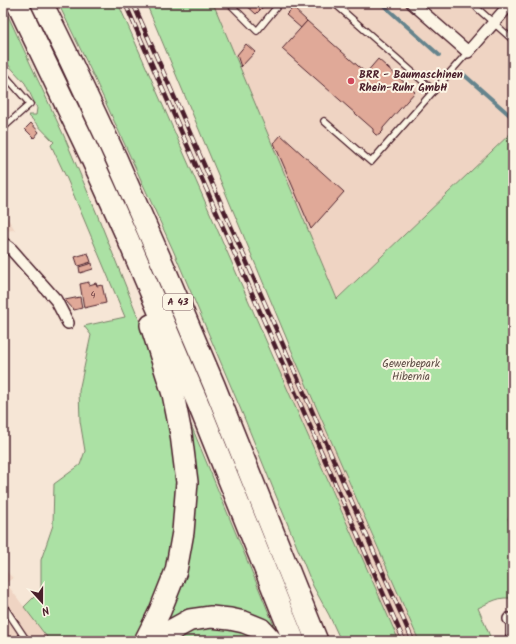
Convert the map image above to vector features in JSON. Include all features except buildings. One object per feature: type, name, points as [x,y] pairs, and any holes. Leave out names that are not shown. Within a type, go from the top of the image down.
[{"type":"highway","name":"A 43","points":[[17,3],[90,155],[128,239],[200,408],[294,641]]},
{"type":"highway","name":"A 43","points":[[42,3],[70,60],[163,265],[214,385],[317,641]]},
{"type":"highway","points":[[128,239],[127,267],[148,316],[173,394],[187,482],[183,532],[176,571],[160,612],[145,641]]},
{"type":"highway","points":[[161,641],[170,631],[190,620],[211,617],[230,619],[250,625],[260,629],[272,641]]},
{"type":"street","points":[[412,3],[468,52],[510,3]]},
{"type":"street","points":[[3,243],[11,249],[56,300],[68,324]]},
{"type":"lane","points":[[229,3],[258,32],[280,3]]},
{"type":"lane","points":[[334,3],[434,91]]},
{"type":"lane","points":[[473,3],[478,10],[513,40]]},
{"type":"lane","points":[[324,121],[371,162],[468,52]]},
{"type":"lane","points":[[3,73],[30,104],[3,128]]},
{"type":"lane","points":[[3,605],[27,641]]},
{"type":"lane","points":[[509,641],[511,620]]},
{"type":"shaded area","points":[[213,3],[513,3],[513,131],[337,299]]},
{"type":"shaded area","points":[[3,211],[15,230],[3,231]]},
{"type":"shaded area","points":[[296,361],[419,641],[399,641],[278,368]]},
{"type":"shaded area","points":[[3,568],[13,578],[6,583],[50,641],[3,641]]},
{"type":"green space","points":[[58,3],[118,3],[399,641],[341,641],[313,586],[241,410],[173,250],[93,75]]},
{"type":"green space","name":"Gewerbepark Hibernia","points":[[146,3],[213,3],[337,299],[513,131],[513,515],[508,518],[513,536],[513,599],[500,599],[478,608],[492,641],[419,641],[296,361]]},
{"type":"green space","points":[[3,5],[64,136],[97,214],[144,332],[168,406],[179,495],[169,555],[164,572],[134,641],[50,641],[24,607],[41,590],[41,560],[53,525],[54,484],[80,465],[85,451],[80,421],[79,391],[91,335],[84,326],[125,317],[67,179],[51,145],[54,142],[28,115],[36,115],[37,108],[25,83],[3,59]]},
{"type":"green space","points":[[184,408],[278,635],[267,626],[162,628],[171,595]]},
{"type":"green space","points":[[200,626],[232,626],[261,641],[170,641]]},
{"type":"waterway","points":[[381,3],[439,55]]},
{"type":"waterway","points":[[462,73],[513,118]]},
{"type":"railway","points":[[125,3],[404,641]]},
{"type":"railway","points":[[133,3],[413,641]]},
{"type":"place","name":"BRR - Baumaschinen Rhein-Ruhr GmbH","points":[[351,81]]}]
